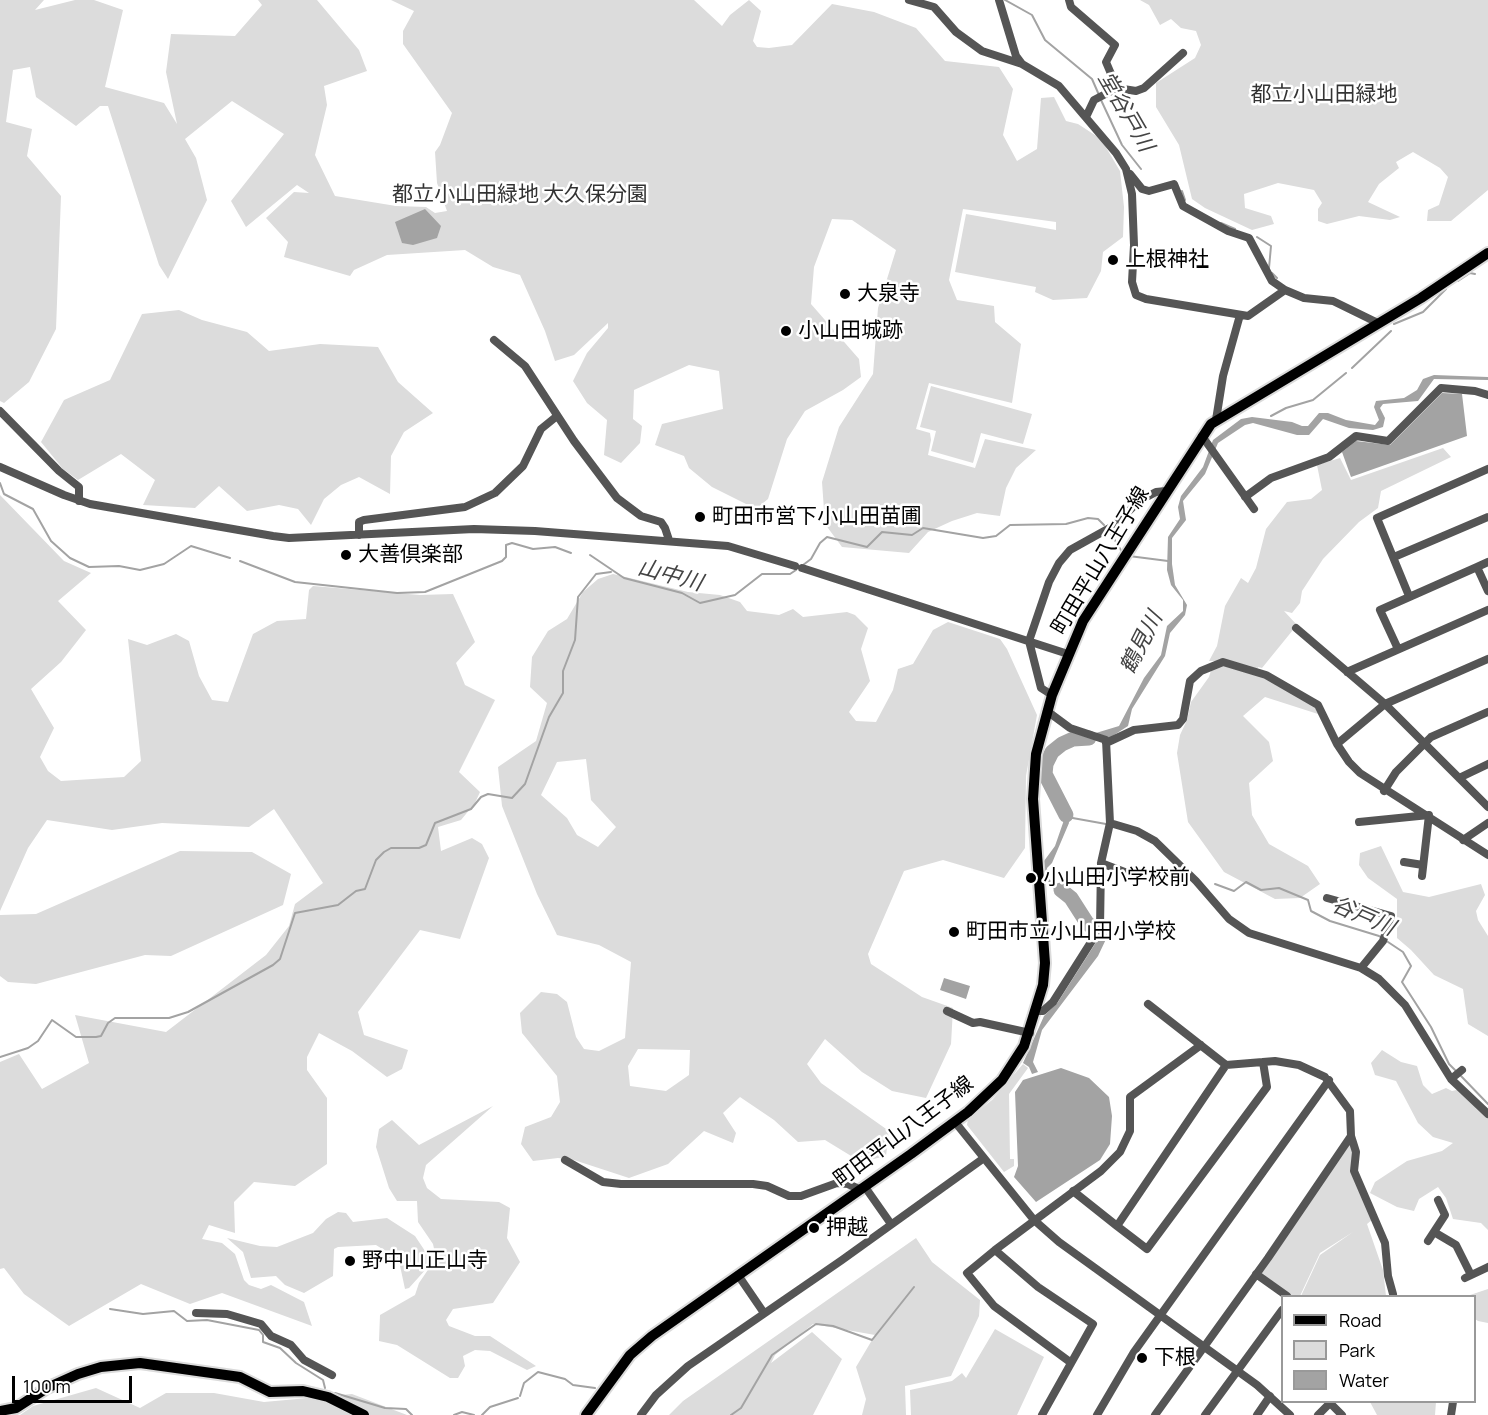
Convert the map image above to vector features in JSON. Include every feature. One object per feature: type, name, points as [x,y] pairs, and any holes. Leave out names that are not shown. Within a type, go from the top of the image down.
[{"type":"main road","name":"町田平山八王子線","points":[[586,1415],[620,1367],[639,1347],[956,1122],[1002,1080],[1019,1057],[1029,1033],[1037,1011],[1045,963],[1037,863],[1034,780],[1036,754],[1052,694],[1083,621],[1166,492],[1205,441],[1216,420],[1263,395],[1487,255]]},
{"type":"main road","points":[[0,1410],[16,1408],[46,1388],[78,1374],[102,1367],[140,1363],[240,1377],[270,1392],[303,1391],[328,1397],[364,1415]]},
{"type":"street","points":[[909,0],[934,7],[956,32],[982,51],[1022,64],[1059,86],[1116,153],[1142,189],[1149,191],[1174,184],[1183,206],[1228,231],[1249,238],[1272,281],[1285,290],[1304,298],[1333,301],[1378,323]]},
{"type":"street","points":[[999,0],[1016,56],[1022,64]]},
{"type":"street","points":[[1069,0],[1071,7],[1116,45],[1106,62],[1117,88]]},
{"type":"street","points":[[1086,117],[1094,100],[1104,93],[1117,88],[1136,91],[1144,88],[1183,53]]},
{"type":"street","points":[[1126,169],[1132,194],[1134,245],[1132,282],[1136,295],[1146,299],[1248,316],[1285,290]]},
{"type":"street","points":[[1216,420],[1223,376],[1240,315]]},
{"type":"street","points":[[494,340],[525,366],[557,416],[616,498],[641,516],[661,522],[669,540]]},
{"type":"street","points":[[1245,497],[1271,478],[1329,457],[1356,436],[1388,441],[1441,388],[1475,390],[1488,395]]},
{"type":"street","points":[[0,411],[58,471],[79,487],[79,501]]},
{"type":"street","points":[[359,535],[359,522],[363,520],[465,507],[495,492],[523,466],[541,429],[557,416]]},
{"type":"street","points":[[1205,441],[1254,509]]},
{"type":"street","points":[[0,467],[79,501],[273,536],[494,530],[720,544],[750,551],[1068,654]]},
{"type":"street","points":[[1409,596],[1377,518],[1488,469]]},
{"type":"street","points":[[1052,694],[1041,688],[1029,641],[1049,582],[1064,556],[1078,544],[1115,525],[1139,501],[1156,492],[1166,492]]},
{"type":"street","points":[[1394,557],[1488,517]]},
{"type":"street","points":[[1398,649],[1380,610],[1488,562]]},
{"type":"street","points":[[1477,567],[1488,591]]},
{"type":"street","points":[[1347,672],[1488,610]]},
{"type":"street","points":[[1296,628],[1385,704],[1488,807]]},
{"type":"street","points":[[1337,744],[1385,704],[1488,659]]},
{"type":"street","points":[[1047,711],[1070,728],[1090,733],[1106,741],[1134,730],[1178,725],[1183,718],[1190,681],[1201,670],[1223,662],[1266,675],[1318,705],[1348,762],[1384,790],[1430,816],[1488,855]]},
{"type":"street","points":[[1384,790],[1396,772],[1431,737],[1488,712]]},
{"type":"street","points":[[1037,1011],[1043,1011],[1053,1002],[1098,932],[1101,863],[1110,823],[1106,741]]},
{"type":"street","points":[[1459,778],[1488,764]]},
{"type":"street","points":[[1359,822],[1430,816]]},
{"type":"street","points":[[1422,876],[1430,816]]},
{"type":"street","points":[[1110,823],[1137,831],[1155,841],[1196,881],[1229,919],[1249,933],[1361,968],[1379,979],[1405,1005],[1452,1078],[1488,1114]]},
{"type":"street","points":[[1463,840],[1488,823]]},
{"type":"street","points":[[1404,862],[1423,865]]},
{"type":"street","points":[[1101,863],[1130,874]]},
{"type":"street","points":[[1327,898],[1390,916],[1384,938],[1361,968]]},
{"type":"street","points":[[1148,1004],[1226,1065],[1263,1062],[1299,1065],[1329,1080],[1350,1111],[1351,1136],[1356,1152],[1354,1171],[1385,1243],[1388,1276],[1393,1294]]},
{"type":"street","points":[[947,1011],[973,1023],[980,1022],[1029,1033]]},
{"type":"street","points":[[1070,1362],[994,1306],[967,1273],[1034,1220],[1101,1172],[1120,1152],[1130,1131],[1130,1097],[1201,1046]]},
{"type":"street","points":[[1073,1191],[1147,1249],[1267,1087],[1263,1062]]},
{"type":"street","points":[[1117,1226],[1226,1065]]},
{"type":"street","points":[[1452,1078],[1462,1070]]},
{"type":"street","points":[[1097,1415],[1126,1364],[1329,1080]]},
{"type":"street","points":[[956,1122],[1034,1220],[1059,1242],[1237,1370],[1290,1415]]},
{"type":"street","points":[[1155,1415],[1351,1136]]},
{"type":"street","points":[[641,1415],[656,1395],[688,1366],[984,1158]]},
{"type":"street","points":[[565,1160],[603,1182],[621,1184],[753,1184],[767,1186],[789,1196],[801,1196],[837,1184],[848,1184],[863,1189],[891,1224]]},
{"type":"street","points":[[1428,1241],[1445,1215],[1438,1200]]},
{"type":"street","points":[[1434,1232],[1456,1245],[1468,1276],[1488,1267]]},
{"type":"street","points":[[995,1251],[1038,1287],[1093,1324],[1042,1415]]},
{"type":"street","points":[[1256,1274],[1286,1295]]},
{"type":"street","points":[[738,1275],[764,1313]]},
{"type":"street","points":[[1205,1415],[1281,1311]]},
{"type":"street","points":[[196,1313],[226,1314],[261,1324],[271,1336],[291,1345],[304,1360],[332,1376]]},
{"type":"street","points":[[1257,1415],[1270,1396]]},
{"type":"street","points":[[1318,1415],[1330,1403],[1342,1415]]},
{"type":"green space","name":"都立小山田緑地 大久保分園","points":[[0,0],[44,0],[35,10],[75,0],[94,0],[123,10],[105,87],[164,103],[177,124],[166,72],[171,34],[235,36],[262,5],[258,0],[317,0],[359,50],[367,71],[324,86],[327,105],[315,155],[335,196],[396,206],[426,207],[435,213],[447,211],[437,183],[435,152],[452,113],[403,44],[403,31],[414,11],[391,0],[694,0],[722,26],[730,15],[749,0],[761,11],[753,41],[757,47],[769,48],[792,45],[832,4],[874,12],[916,28],[945,61],[999,67],[1013,89],[1003,135],[1017,161],[1037,149],[1041,98],[1054,97],[1066,121],[1078,124],[1101,139],[1120,171],[1124,207],[1123,237],[1103,252],[1101,271],[1087,298],[1053,300],[1035,292],[1036,287],[955,272],[966,214],[1056,230],[1056,222],[963,209],[949,280],[957,300],[994,306],[995,322],[1021,344],[1012,403],[929,383],[916,429],[930,433],[928,455],[975,468],[985,439],[1036,450],[1016,468],[1006,488],[1000,516],[977,513],[952,521],[928,532],[909,553],[842,547],[825,524],[822,482],[839,427],[873,374],[878,308],[896,250],[852,220],[832,219],[814,267],[811,304],[859,359],[861,377],[805,411],[787,439],[768,499],[756,509],[712,487],[689,468],[684,456],[655,445],[662,424],[723,409],[719,371],[689,365],[634,390],[633,419],[642,426],[640,443],[621,463],[604,455],[607,420],[587,403],[573,381],[587,353],[608,328],[608,323],[574,355],[555,361],[545,331],[520,275],[493,267],[465,250],[387,255],[354,270],[350,276],[284,257],[288,242],[266,218],[294,192],[309,193],[297,185],[246,227],[231,201],[284,134],[232,101],[185,139],[196,158],[207,200],[168,279],[159,265],[108,106],[100,106],[76,126],[36,97],[30,67],[13,70],[6,122],[32,129],[27,156],[61,196],[56,329],[29,382],[4,403],[0,401]]},
{"type":"green space","name":"都立小山田緑地","points":[[1140,0],[1488,0],[1488,190],[1451,221],[1427,221],[1428,210],[1439,205],[1448,177],[1440,168],[1413,152],[1396,162],[1399,168],[1379,184],[1368,202],[1400,217],[1390,220],[1359,216],[1327,224],[1318,221],[1318,209],[1322,203],[1314,190],[1278,183],[1244,194],[1245,208],[1271,216],[1274,224],[1252,230],[1205,208],[1192,199],[1179,145],[1156,107],[1156,83],[1195,58],[1201,45],[1196,31],[1181,28],[1171,19],[1160,25],[1149,5]]},
{"type":"green space","points":[[179,310],[202,320],[247,332],[269,351],[320,344],[378,347],[398,382],[433,413],[404,432],[391,456],[390,494],[359,477],[341,485],[324,499],[311,525],[298,509],[279,505],[247,511],[219,486],[195,508],[143,505],[155,480],[121,454],[78,480],[63,469],[41,442],[64,400],[110,380],[142,314]]},
{"type":"green space","points":[[931,386],[1032,414],[1023,444],[981,433],[973,463],[931,451],[936,431],[920,427]]},
{"type":"green space","points":[[1443,448],[1451,457],[1381,491],[1378,508],[1359,522],[1323,559],[1302,591],[1300,603],[1292,613],[1284,611],[1297,625],[1262,668],[1258,667],[1256,673],[1312,701],[1318,714],[1265,697],[1243,716],[1269,742],[1273,761],[1249,783],[1252,815],[1269,844],[1308,866],[1320,884],[1300,898],[1275,899],[1224,872],[1188,822],[1177,753],[1180,735],[1187,720],[1191,702],[1209,677],[1214,661],[1209,661],[1217,646],[1225,606],[1241,578],[1248,583],[1256,568],[1266,529],[1287,502],[1311,499],[1322,490],[1317,465],[1340,458],[1351,480]]},
{"type":"green space","points":[[0,495],[64,561],[91,573],[58,601],[86,630],[61,662],[31,689],[54,728],[40,757],[48,771],[61,781],[124,777],[141,761],[128,639],[147,645],[176,634],[189,641],[199,676],[212,700],[228,702],[253,634],[277,621],[306,619],[309,590],[313,586],[420,595],[453,594],[475,642],[456,663],[465,685],[495,700],[459,772],[480,792],[475,803],[461,820],[438,827],[441,851],[472,838],[482,844],[489,858],[460,939],[420,930],[358,1012],[364,1035],[408,1050],[402,1069],[387,1077],[352,1051],[319,1033],[307,1057],[307,1070],[327,1098],[327,1164],[295,1186],[254,1182],[234,1202],[235,1233],[209,1225],[202,1239],[222,1243],[235,1254],[244,1280],[249,1285],[261,1289],[271,1285],[304,1302],[312,1326],[222,1293],[190,1304],[141,1284],[69,1326],[24,1294],[4,1268],[0,1269],[0,1062],[19,1054],[42,1089],[89,1063],[75,1015],[166,1032],[266,955],[289,926],[295,904],[323,883],[274,809],[249,827],[162,823],[112,830],[47,820],[28,848],[0,911]]},
{"type":"green space","points":[[613,574],[688,592],[720,595],[740,602],[747,611],[779,615],[793,609],[803,617],[847,612],[855,615],[868,628],[861,649],[870,681],[849,712],[856,721],[876,722],[893,690],[898,669],[913,664],[933,630],[948,622],[1000,639],[1007,649],[1037,715],[1026,776],[1025,848],[1004,878],[943,860],[904,871],[868,954],[871,964],[922,997],[953,1008],[951,1044],[926,1098],[892,1091],[862,1072],[825,1039],[807,1064],[821,1083],[889,1131],[886,1156],[861,1162],[825,1140],[798,1142],[774,1120],[740,1097],[723,1113],[736,1133],[733,1143],[704,1131],[668,1164],[629,1178],[574,1160],[558,1158],[533,1161],[521,1144],[525,1127],[551,1117],[560,1102],[557,1076],[522,1033],[520,1013],[541,992],[557,994],[567,1002],[576,1037],[584,1049],[599,1051],[625,1038],[631,962],[599,945],[557,935],[537,894],[502,806],[498,767],[536,741],[547,703],[530,687],[532,657],[548,631],[567,619],[583,592],[598,579]],"holes":[[[586,759],[591,800],[616,827],[598,847],[577,835],[567,818],[541,795],[557,762]],[[638,1049],[690,1050],[689,1075],[666,1091],[630,1086],[628,1066]]]},
{"type":"green space","points":[[1381,846],[1403,892],[1429,897],[1481,884],[1485,895],[1476,911],[1478,920],[1488,936],[1488,1036],[1468,1024],[1463,989],[1434,975],[1397,938],[1397,899],[1368,878],[1359,865],[1360,853]]},
{"type":"green space","points":[[180,851],[252,852],[291,874],[283,905],[171,956],[145,955],[36,984],[8,982],[0,976],[0,915],[36,914]]},
{"type":"green space","points":[[1382,1050],[1401,1062],[1417,1066],[1423,1085],[1432,1094],[1446,1088],[1452,1091],[1461,1089],[1488,1114],[1488,1230],[1481,1223],[1453,1219],[1446,1198],[1438,1187],[1419,1199],[1414,1211],[1397,1207],[1370,1193],[1375,1182],[1407,1161],[1442,1151],[1453,1143],[1433,1137],[1418,1123],[1396,1081],[1375,1075],[1371,1063]]},
{"type":"green space","points":[[1023,1064],[1028,1068],[1009,1094],[1010,1159],[1014,1159],[1014,1166],[1004,1172],[967,1125],[968,1119],[992,1100]]},
{"type":"green space","points":[[493,1106],[426,1165],[423,1178],[427,1188],[441,1199],[499,1202],[510,1208],[507,1238],[520,1262],[493,1303],[453,1309],[446,1320],[449,1326],[475,1336],[490,1336],[536,1366],[527,1370],[490,1351],[475,1350],[463,1356],[465,1366],[458,1378],[450,1378],[397,1345],[379,1341],[380,1315],[415,1295],[419,1283],[436,1258],[433,1244],[418,1222],[417,1201],[397,1201],[389,1188],[376,1147],[379,1129],[392,1120],[419,1145]]},
{"type":"green space","points":[[1350,1138],[1354,1152],[1352,1169],[1373,1219],[1367,1224],[1383,1270],[1386,1295],[1301,1295],[1320,1255],[1353,1232],[1320,1253],[1300,1295],[1288,1295],[1258,1274]]},
{"type":"green space","points":[[338,1212],[346,1213],[353,1222],[387,1218],[415,1236],[427,1254],[427,1268],[409,1288],[405,1289],[399,1261],[390,1264],[387,1252],[376,1245],[338,1247],[334,1249],[333,1276],[304,1293],[285,1285],[276,1276],[251,1278],[243,1252],[227,1238],[260,1246],[277,1247],[313,1233],[326,1219]]},
{"type":"green space","points":[[916,1238],[932,1262],[980,1300],[979,1316],[951,1376],[905,1386],[906,1415],[862,1415],[866,1399],[856,1367],[875,1335],[813,1324],[775,1355],[771,1363],[812,1332],[842,1359],[813,1415],[669,1415],[683,1401]]},
{"type":"green space","points":[[1488,1289],[1488,1323],[1476,1320],[1476,1295],[1470,1295]]},
{"type":"green space","points":[[995,1329],[1044,1357],[1017,1415],[911,1415],[910,1390],[952,1381],[962,1373],[966,1378]]},
{"type":"green space","points":[[96,1388],[140,1408],[166,1393],[214,1393],[264,1402],[352,1394],[407,1415],[20,1415],[33,1406]]},
{"type":"green space","points":[[1371,1403],[1436,1403],[1435,1415],[1377,1415]]},
{"type":"water","points":[[425,209],[441,226],[437,238],[413,245],[402,243],[395,222]]},
{"type":"water","points":[[1434,375],[1488,377],[1488,380],[1434,379],[1418,401],[1383,404],[1380,408],[1385,418],[1383,427],[1373,430],[1349,428],[1323,419],[1309,435],[1297,435],[1253,423],[1245,425],[1218,443],[1205,474],[1183,501],[1186,520],[1172,538],[1172,564],[1175,585],[1187,605],[1185,615],[1170,633],[1165,656],[1132,709],[1128,726],[1111,737],[1098,740],[1068,740],[1050,753],[1049,773],[1066,805],[1069,823],[1052,863],[1047,868],[1048,878],[1071,897],[1081,917],[1108,935],[1098,956],[1042,1030],[1033,1062],[1038,1072],[1032,1074],[1029,1067],[1023,1063],[1044,1016],[1058,1002],[1100,936],[1084,925],[1069,902],[1045,881],[1044,861],[1055,846],[1064,820],[1059,801],[1043,766],[1044,754],[1053,744],[1066,738],[1086,736],[1119,726],[1144,678],[1161,655],[1167,626],[1183,611],[1183,600],[1171,585],[1167,570],[1168,537],[1180,519],[1178,507],[1181,496],[1203,467],[1213,440],[1241,419],[1252,417],[1308,426],[1319,413],[1328,413],[1346,420],[1375,425],[1379,420],[1374,407],[1376,401],[1404,398],[1417,390],[1423,379]]},
{"type":"water","points":[[1442,393],[1462,394],[1467,436],[1351,477],[1342,452],[1356,441],[1390,445]]},
{"type":"water","points":[[944,978],[970,986],[966,999],[940,990]]},
{"type":"water","points":[[1061,1068],[1089,1078],[1109,1097],[1112,1116],[1110,1144],[1100,1160],[1036,1202],[1014,1177],[1018,1166],[1015,1092],[1023,1080]]},
{"type":"waterway","name":"堂谷戸川","points":[[1005,0],[1032,15],[1045,40],[1092,79],[1099,95]]},
{"type":"waterway","name":"堂谷戸川","points":[[1101,100],[1122,145],[1141,169]]},
{"type":"waterway","name":"堂谷戸川","points":[[1182,191],[1185,200]]},
{"type":"waterway","name":"堂谷戸川","points":[[1221,223],[1235,229]]},
{"type":"waterway","name":"堂谷戸川","points":[[1257,237],[1271,246],[1269,268]]},
{"type":"waterway","name":"堂谷戸川","points":[[1272,273],[1277,278]]},
{"type":"waterway","name":"堂谷戸川","points":[[1458,281],[1470,273],[1475,274]]},
{"type":"waterway","name":"堂谷戸川","points":[[1394,324],[1423,312],[1446,289]]},
{"type":"waterway","points":[[1352,368],[1391,331]]},
{"type":"waterway","points":[[1271,416],[1286,408],[1313,400],[1346,373]]},
{"type":"waterway","name":"山中川","points":[[0,483],[4,494],[33,509],[51,541],[70,558],[89,567],[119,566],[140,570],[164,564],[191,546],[230,558]]},
{"type":"waterway","name":"山中川","points":[[803,565],[811,559],[820,543],[827,537],[867,547],[882,532],[912,535],[923,528],[983,538],[996,536],[1010,525],[1066,524],[1088,518],[1098,519],[1104,525]]},
{"type":"waterway","name":"山中川","points":[[1110,532],[1122,552]]},
{"type":"waterway","name":"山中川","points":[[240,561],[295,582],[397,593],[425,592],[502,561],[506,557],[506,545],[512,543],[533,549],[555,547],[571,553]]},
{"type":"waterway","name":"山中川","points":[[590,555],[624,578],[682,593],[700,603],[735,595],[762,574],[790,574],[796,570]]},
{"type":"waterway","name":"山中川","points":[[1129,556],[1168,561]]},
{"type":"waterway","points":[[0,1057],[28,1048],[38,1041],[52,1020],[76,1037],[96,1037],[101,1036],[108,1023],[115,1018],[169,1018],[188,1012],[273,965],[280,959],[295,913],[338,905],[356,891],[365,889],[376,860],[384,852],[391,848],[419,848],[426,845],[435,823],[471,809],[481,797],[488,794],[512,798],[525,784],[549,717],[563,693],[563,671],[575,640],[578,597],[596,574],[611,572]]},
{"type":"waterway","name":"鶴見川","points":[[1066,815],[1045,774],[1046,764],[1052,752],[1062,744],[1073,739],[1089,738]]},
{"type":"waterway","name":"谷戸川","points":[[1067,817],[1106,824]]},
{"type":"waterway","name":"谷戸川","points":[[1215,884],[1234,891],[1246,882],[1261,890],[1279,888],[1308,900],[1311,911],[1330,921],[1379,936],[1403,952],[1411,966],[1402,982],[1431,1027],[1449,1064],[1457,1072]]},
{"type":"waterway","name":"鶴見川","points":[[1061,890],[1071,898],[1087,923],[1098,932]]},
{"type":"waterway","name":"谷戸川","points":[[1461,1076],[1488,1104]]},
{"type":"waterway","points":[[731,1415],[741,1408],[772,1355],[816,1324],[833,1326],[872,1340],[914,1287]]},
{"type":"waterway","points":[[110,1309],[143,1314],[174,1311],[187,1321],[207,1320],[259,1330],[263,1335],[263,1342],[280,1348],[296,1363],[323,1380],[325,1388]]},
{"type":"waterway","points":[[520,1396],[524,1383],[538,1372],[565,1379],[573,1385],[595,1388]]},
{"type":"waterway","points":[[335,1393],[385,1408],[406,1409],[412,1415]]},
{"type":"waterway","points":[[482,1415],[490,1407],[518,1398]]},
{"type":"waterway","points":[[454,1415],[462,1412],[474,1415]]},
{"type":"place","name":"上根神社","points":[[1113,260]]},
{"type":"place","name":"大泉寺","points":[[845,294]]},
{"type":"place","name":"小山田城跡","points":[[786,331]]},
{"type":"place","name":"町田市営下小山田苗圃","points":[[700,517]]},
{"type":"place","name":"大善倶楽部","points":[[346,555]]},
{"type":"place","name":"小山田小学校前","points":[[1031,878]]},
{"type":"place","name":"町田市立小山田小学校","points":[[954,932]]},
{"type":"place","name":"押越","points":[[814,1228]]},
{"type":"place","name":"野中山正山寺","points":[[350,1261]]},
{"type":"place","name":"下根","points":[[1142,1358]]}]
